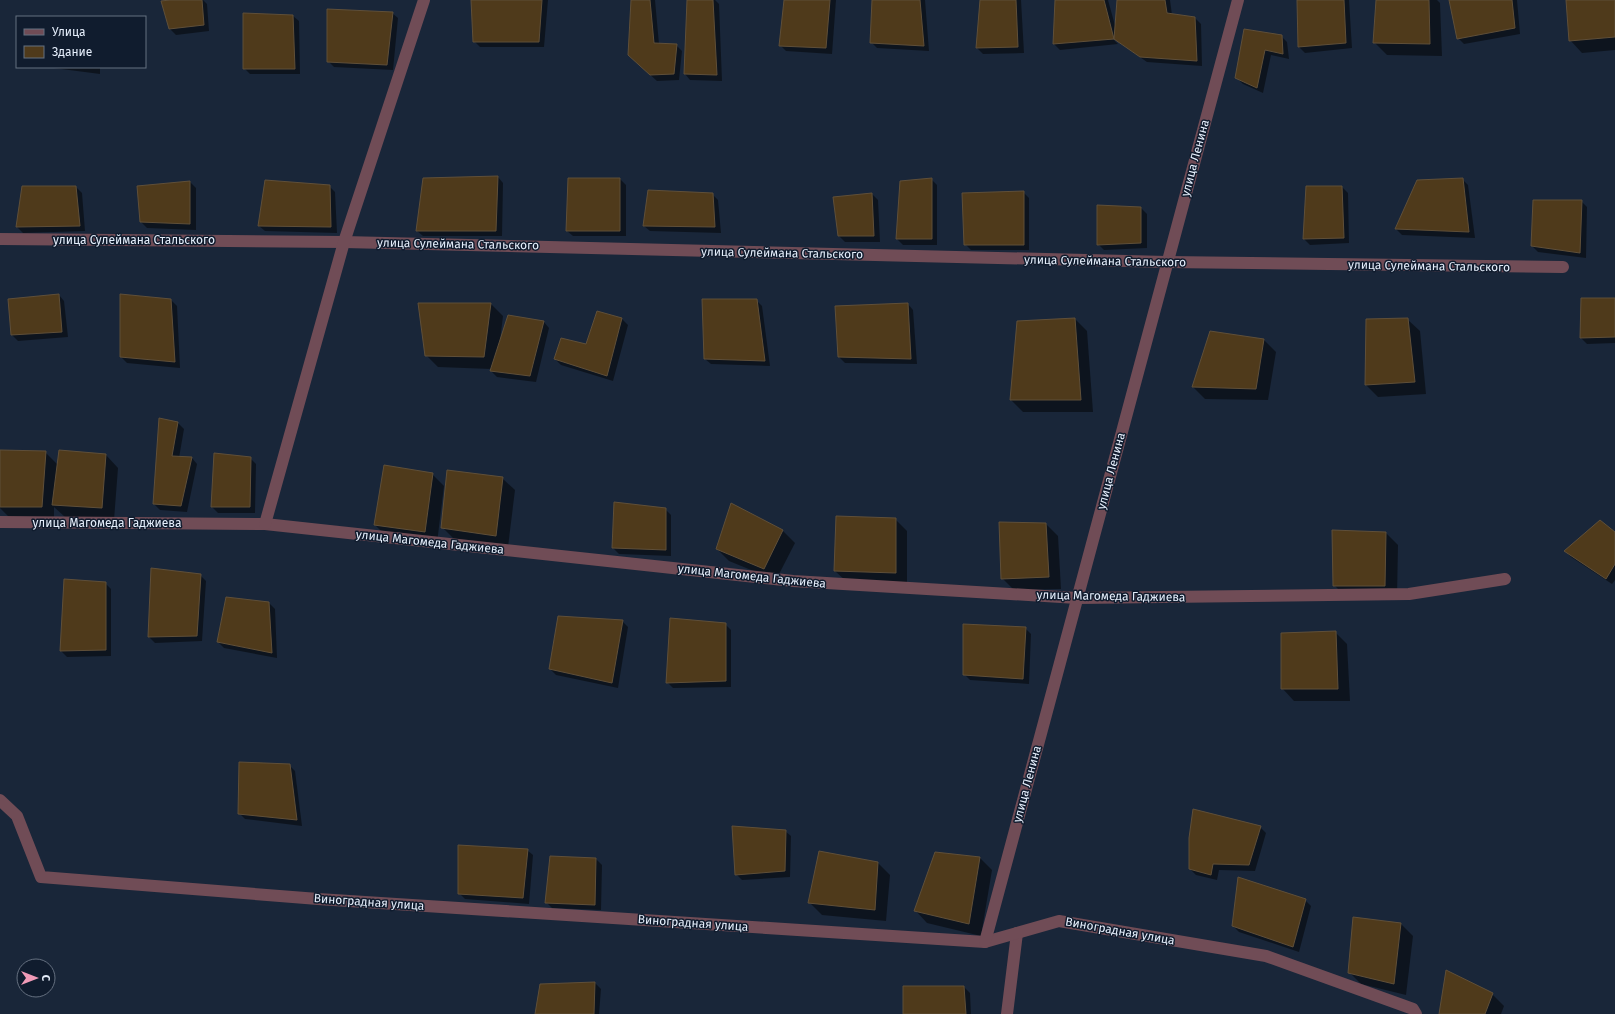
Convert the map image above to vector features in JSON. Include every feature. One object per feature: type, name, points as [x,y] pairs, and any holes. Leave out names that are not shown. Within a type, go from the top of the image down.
[{"type":"street","points":[[265,524],[344,242],[424,0]]},
{"type":"street","name":"улица Ленина","points":[[985,942],[1238,0]]},
{"type":"street","name":"улица Сулеймана Стальского","points":[[0,240],[344,242],[1167,262],[1563,267]]},
{"type":"street","name":"улица Магомеда Гаджиева","points":[[0,522],[265,524],[793,581],[1077,598],[1409,594],[1505,579]]},
{"type":"street","name":"Виноградная улица","points":[[0,800],[17,816],[41,877],[318,899],[985,942],[1059,921],[1266,956],[1413,1009],[1416,1014]]},
{"type":"street","points":[[1007,1014],[1017,933]]},
{"type":"building","points":[[202,0],[204,25],[169,29],[161,1]]},
{"type":"building","points":[[471,0],[542,0],[539,42],[473,42]]},
{"type":"building","points":[[631,0],[650,0],[654,43],[677,44],[674,74],[650,75],[628,55]]},
{"type":"building","points":[[687,0],[713,0],[717,75],[684,74]]},
{"type":"building","points":[[784,0],[830,0],[826,48],[779,46]]},
{"type":"building","points":[[872,0],[920,0],[924,46],[870,43]]},
{"type":"building","points":[[980,0],[1016,0],[1018,47],[976,48]]},
{"type":"building","points":[[1055,0],[1104,0],[1114,39],[1053,44]]},
{"type":"building","points":[[1117,0],[1165,0],[1167,13],[1195,17],[1197,61],[1140,57],[1114,39]]},
{"type":"building","points":[[1297,0],[1344,0],[1346,43],[1298,47]]},
{"type":"building","points":[[1376,0],[1429,0],[1430,44],[1373,43]]},
{"type":"building","points":[[1449,0],[1512,0],[1515,28],[1457,39]]},
{"type":"building","points":[[1566,0],[1615,0],[1615,37],[1569,41]]},
{"type":"building","points":[[327,9],[393,12],[387,65],[327,62]]},
{"type":"building","points":[[243,13],[293,15],[295,69],[243,69]]},
{"type":"building","points":[[1244,29],[1282,35],[1283,54],[1265,50],[1257,88],[1235,78]]},
{"type":"building","points":[[498,176],[496,231],[416,231],[423,178]]},
{"type":"building","points":[[568,178],[620,178],[620,231],[566,231]]},
{"type":"building","points":[[932,178],[932,239],[896,239],[900,181]]},
{"type":"building","points":[[1463,178],[1469,232],[1395,229],[1417,180]]},
{"type":"building","points":[[265,180],[330,185],[331,227],[258,226]]},
{"type":"building","points":[[190,181],[190,224],[140,222],[137,186]]},
{"type":"building","points":[[22,186],[76,186],[80,226],[16,227]]},
{"type":"building","points":[[1306,186],[1342,186],[1344,238],[1303,239]]},
{"type":"building","points":[[648,190],[713,193],[715,227],[643,226]]},
{"type":"building","points":[[1024,191],[1024,245],[964,245],[962,193]]},
{"type":"building","points":[[872,193],[874,236],[838,236],[833,197]]},
{"type":"building","points":[[1533,200],[1582,200],[1580,253],[1531,246]]},
{"type":"building","points":[[1097,205],[1141,207],[1141,243],[1097,245]]},
{"type":"building","points":[[59,294],[62,332],[11,335],[8,299]]},
{"type":"building","points":[[120,294],[171,299],[175,362],[120,357]]},
{"type":"building","points":[[1581,298],[1615,298],[1615,337],[1580,338]]},
{"type":"building","points":[[702,299],[757,299],[765,361],[704,359]]},
{"type":"building","points":[[418,303],[491,303],[484,357],[425,356]]},
{"type":"building","points":[[908,303],[911,359],[838,357],[835,306]]},
{"type":"building","points":[[597,311],[622,318],[607,376],[554,359],[561,338],[586,344]]},
{"type":"building","points":[[508,315],[544,321],[530,376],[490,371]]},
{"type":"building","points":[[1075,318],[1081,400],[1010,400],[1017,321]]},
{"type":"building","points":[[1408,318],[1415,382],[1365,385],[1366,319]]},
{"type":"building","points":[[1210,331],[1264,339],[1256,389],[1192,387]]},
{"type":"building","points":[[159,418],[178,422],[172,456],[192,457],[181,506],[153,504]]},
{"type":"building","points":[[0,450],[46,451],[42,507],[0,507]]},
{"type":"building","points":[[59,450],[106,454],[102,508],[52,505]]},
{"type":"building","points":[[214,453],[251,457],[250,507],[211,507]]},
{"type":"building","points":[[384,465],[433,473],[425,532],[374,525]]},
{"type":"building","points":[[447,470],[503,477],[496,536],[441,528]]},
{"type":"building","points":[[614,502],[666,508],[666,550],[612,548]]},
{"type":"building","points":[[731,503],[783,530],[764,569],[716,549]]},
{"type":"building","points":[[836,516],[896,518],[896,573],[834,571]]},
{"type":"building","points":[[1600,520],[1615,532],[1615,564],[1606,579],[1564,551]]},
{"type":"building","points":[[999,522],[1046,523],[1049,577],[1001,579]]},
{"type":"building","points":[[1332,530],[1386,532],[1385,586],[1333,586]]},
{"type":"building","points":[[151,568],[201,574],[197,636],[148,637]]},
{"type":"building","points":[[64,579],[106,582],[106,650],[60,651]]},
{"type":"building","points":[[226,597],[269,602],[272,653],[217,642]]},
{"type":"building","points":[[558,616],[623,620],[612,683],[549,669]]},
{"type":"building","points":[[670,618],[726,623],[726,681],[666,683]]},
{"type":"building","points":[[963,624],[1026,627],[1023,679],[963,675]]},
{"type":"building","points":[[1336,631],[1338,689],[1281,689],[1281,633]]},
{"type":"building","points":[[239,762],[290,764],[297,820],[238,814]]},
{"type":"building","points":[[1193,809],[1261,826],[1249,865],[1213,864],[1211,875],[1189,869],[1189,838]]},
{"type":"building","points":[[732,826],[786,830],[785,871],[735,875]]},
{"type":"building","points":[[458,845],[528,849],[523,898],[458,894]]},
{"type":"building","points":[[819,851],[878,862],[875,910],[808,903]]},
{"type":"building","points":[[935,852],[980,857],[969,924],[914,911]]},
{"type":"building","points":[[550,856],[596,858],[595,905],[545,903]]},
{"type":"building","points":[[1238,877],[1306,899],[1293,947],[1232,926]]},
{"type":"building","points":[[1353,917],[1401,923],[1394,984],[1348,973]]},
{"type":"building","points":[[1446,970],[1493,993],[1485,1014],[1439,1014]]},
{"type":"building","points":[[595,982],[594,1014],[535,1014],[540,984]]},
{"type":"building","points":[[903,986],[964,986],[966,1014],[903,1014]]}]
